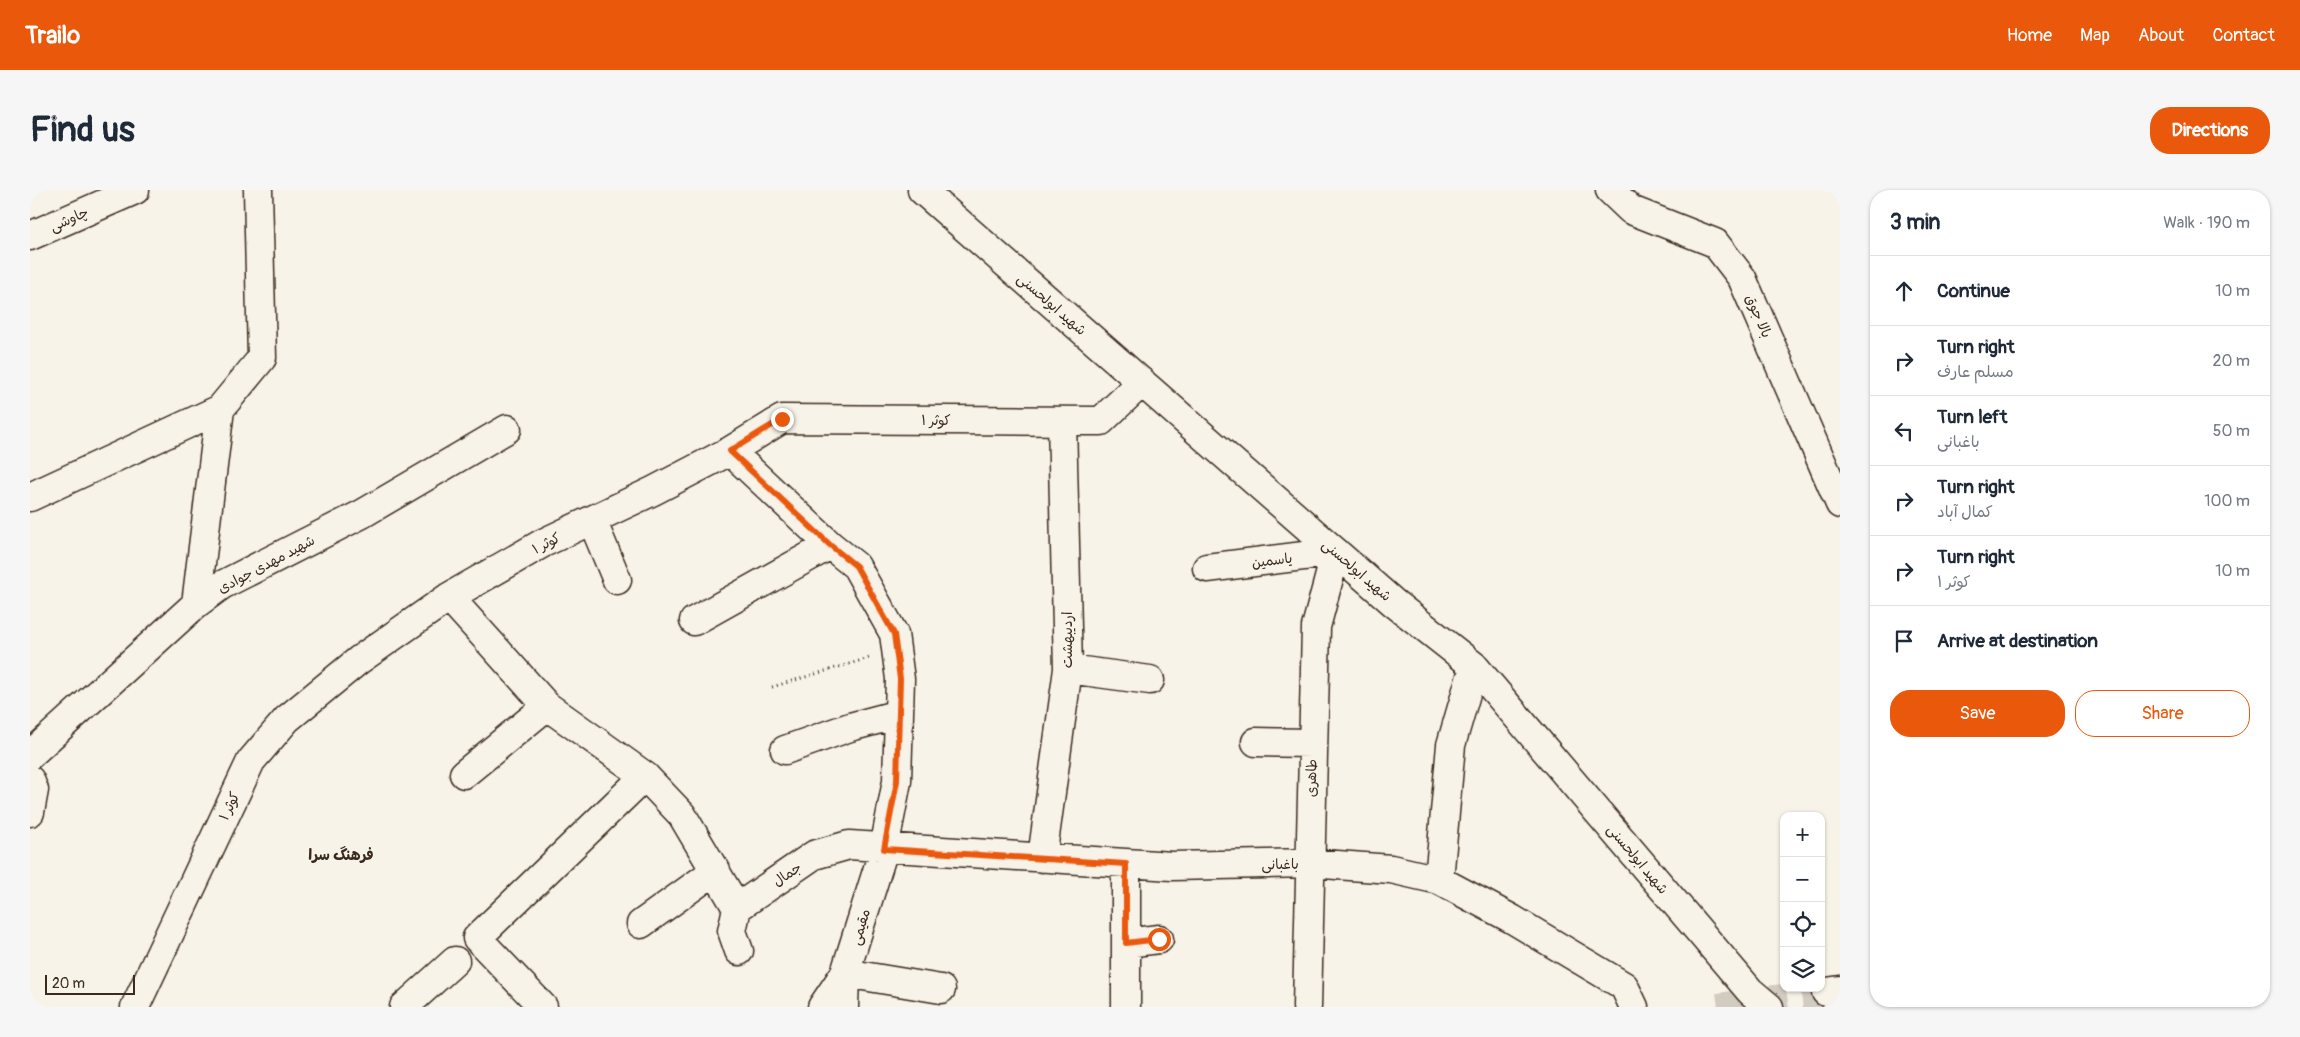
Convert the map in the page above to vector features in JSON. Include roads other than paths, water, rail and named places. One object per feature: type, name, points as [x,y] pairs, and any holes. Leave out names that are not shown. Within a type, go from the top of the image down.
[{"type":"street","name":"چاوشی","points":[[30,236],[135,190]]},
{"type":"street","points":[[30,497],[220,409],[262,358],[258,190]]},
{"type":"street","name":"شهید ابولحسنی","points":[[922,190],[1394,603],[1474,666],[1757,1002]]},
{"type":"street","name":"بالا جوق","points":[[1610,190],[1631,210],[1715,243],[1742,278],[1840,504]]},
{"type":"street","name":"کوثر ۱","points":[[135,1007],[251,761],[287,719],[359,660],[449,598],[543,543],[730,451],[782,419],[1101,421],[1142,382]]},
{"type":"street","points":[[196,604],[220,409]]},
{"type":"street","name":"اردیبهشت","points":[[1042,858],[1068,669],[1062,421]]},
{"type":"street","name":"شهید مهدی جوادی","points":[[30,755],[196,604],[222,585],[362,514],[507,429]]},
{"type":"street","name":"مقیمی","points":[[730,451],[830,545],[856,566],[894,634],[900,679],[897,781],[884,849],[845,973],[844,1007]]},
{"type":"street","points":[[592,520],[617,580]]},
{"type":"street","points":[[694,621],[830,545]]},
{"type":"street","name":"یاسمین","points":[[1207,568],[1336,552]]},
{"type":"street","name":"طاهری","points":[[1307,1007],[1316,627],[1336,552]]},
{"type":"street","points":[[449,598],[547,706],[645,776],[682,815],[737,908],[732,932],[739,951]]},
{"type":"street","points":[[1439,880],[1451,745],[1474,666]]},
{"type":"street","points":[[1068,669],[1150,680]]},
{"type":"street","points":[[464,774],[547,706]]},
{"type":"street","points":[[785,750],[850,727],[899,714]]},
{"type":"street","points":[[1256,742],[1312,743]]},
{"type":"street","points":[[543,1007],[477,938],[645,776]]},
{"type":"street","points":[[30,780],[34,790],[30,812]]},
{"type":"street","name":"جمال","points":[[737,908],[814,855],[849,845],[884,849]]},
{"type":"street","name":"باغبانی","points":[[884,849],[1172,866],[1310,863],[1391,869],[1439,880],[1512,920],[1622,1000]]},
{"type":"street","points":[[1126,864],[1126,1007]]},
{"type":"street","points":[[641,924],[716,870]]},
{"type":"street","points":[[1126,943],[1159,939]]},
{"type":"street","points":[[404,1007],[454,961]]},
{"type":"street","points":[[822,1007],[845,973],[941,989]]},
{"type":"tunnel","points":[[1718,1007],[1826,992]]},
{"type":"district","name":"فرهنگ سرا","points":[[341,855]]}]
